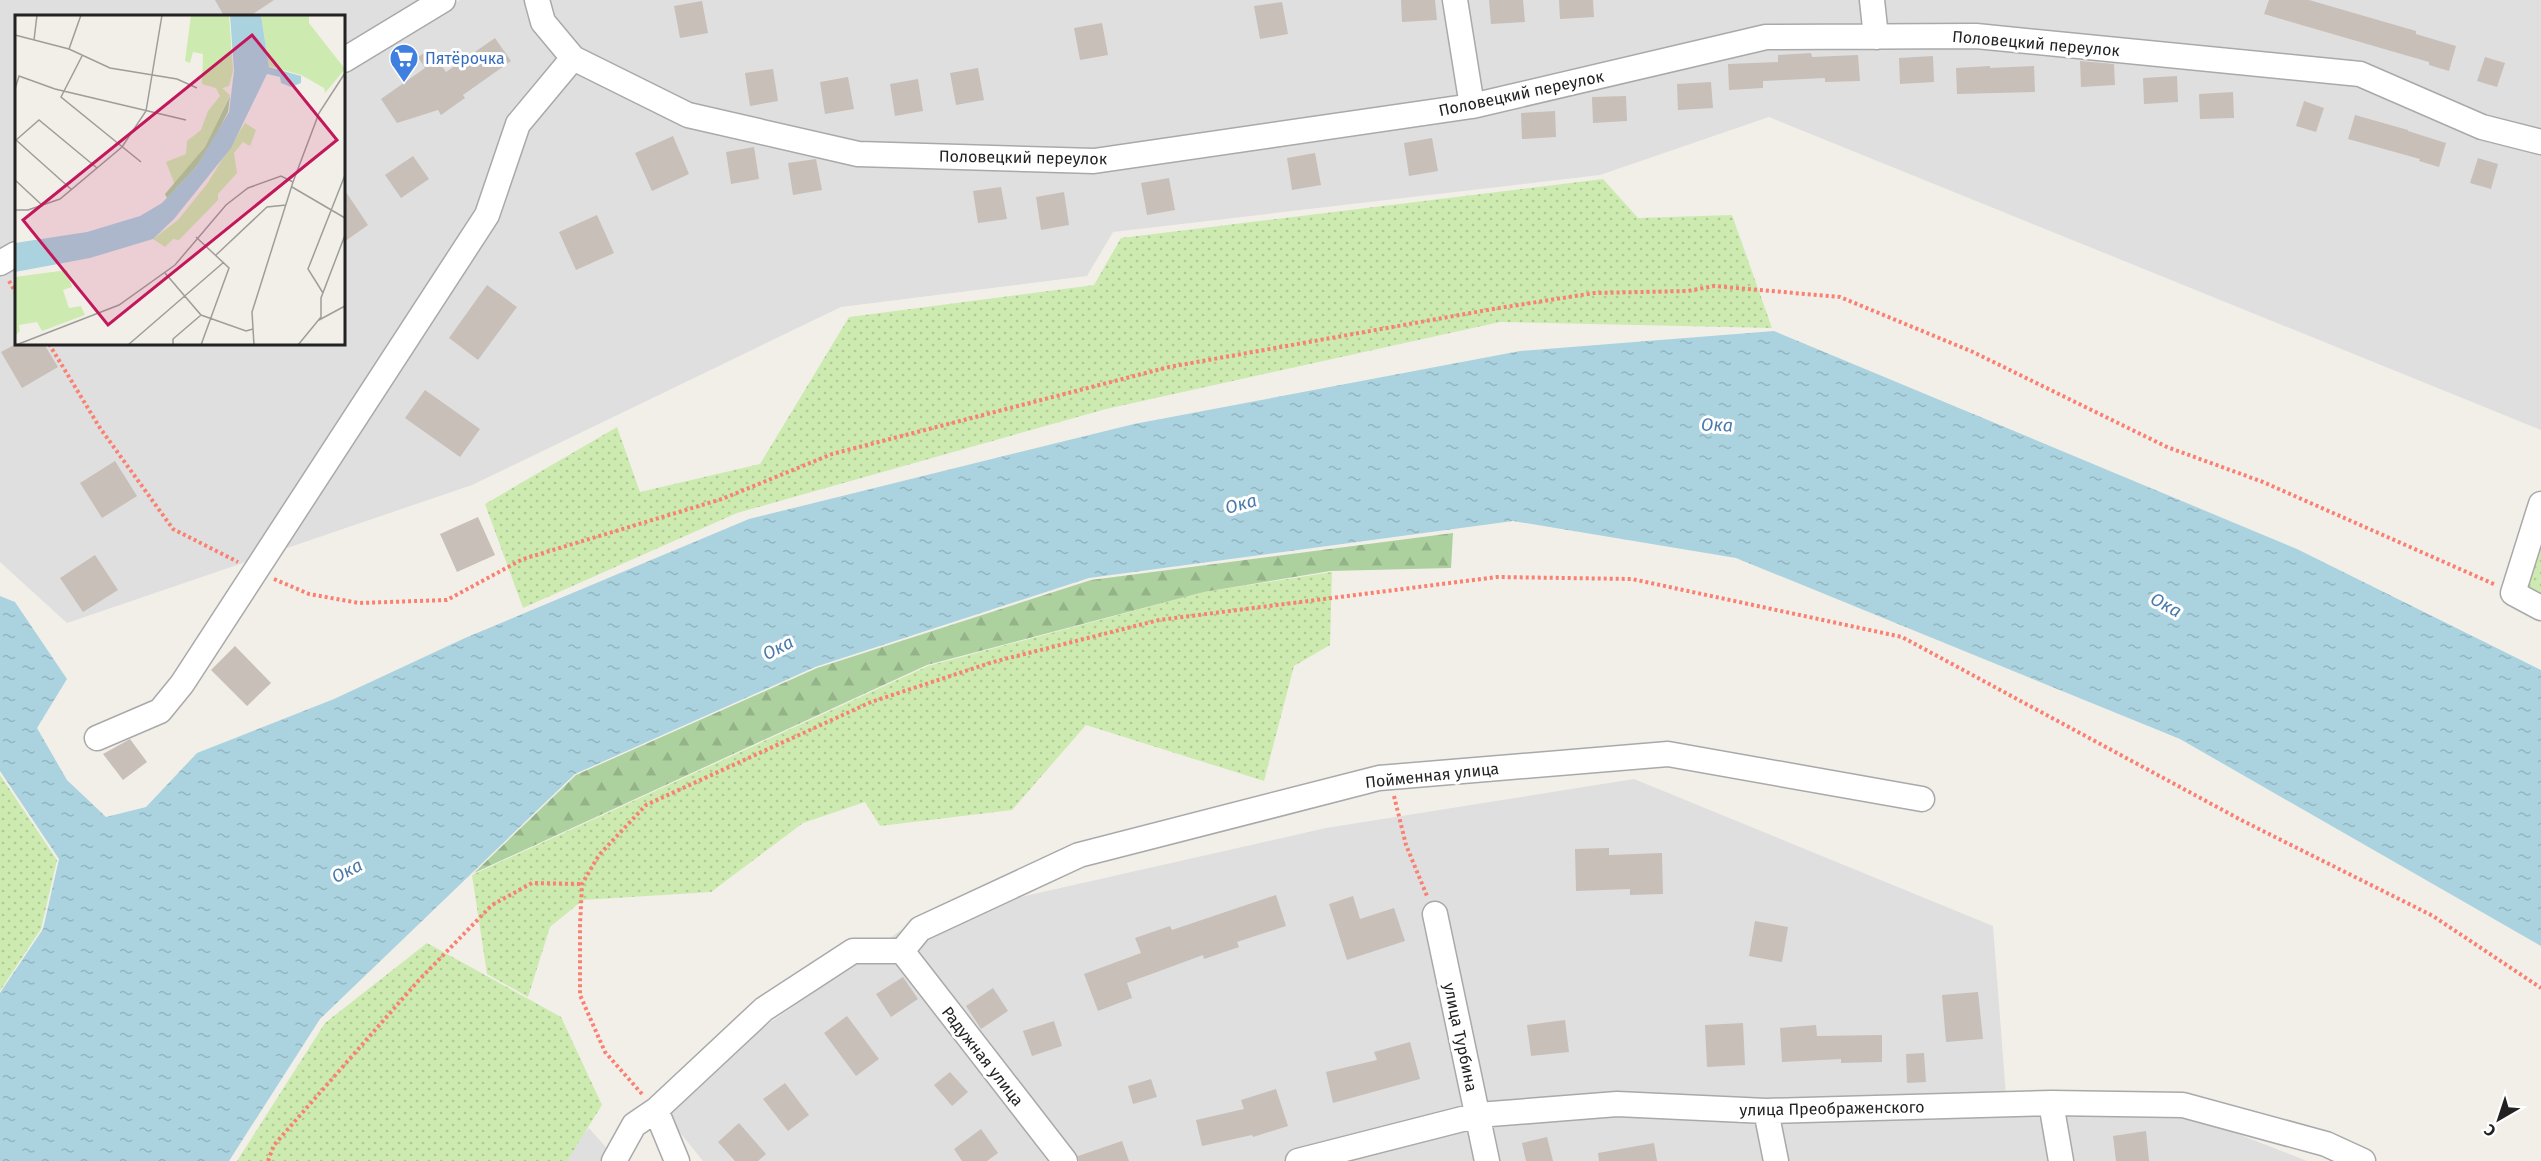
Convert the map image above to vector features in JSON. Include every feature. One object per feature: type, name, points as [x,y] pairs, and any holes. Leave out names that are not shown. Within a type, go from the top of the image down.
[{"type":"street","points":[[345,59],[442,0]]},
{"type":"street","name":"Половецкий переулок","points":[[537,0],[543,22],[573,58],[688,115],[858,154],[1094,161],[1472,106],[1766,37],[1977,36],[2360,74],[2481,127],[2541,142]]},
{"type":"street","points":[[1455,0],[1472,106]]},
{"type":"street","points":[[1872,0],[1876,37]]},
{"type":"street","points":[[97,738],[160,711],[182,684],[487,215],[518,124],[573,58]]},
{"type":"street","points":[[0,263],[15,255]]},
{"type":"street","points":[[2541,504],[2513,592],[2541,608]]},
{"type":"street","name":"Пойменная улица","points":[[902,951],[920,929],[1079,855],[1390,777],[1668,754],[1922,799]]},
{"type":"street","name":"улица Турбина","points":[[1435,914],[1487,1161]]},
{"type":"street","points":[[614,1161],[634,1125],[656,1110],[764,1009],[853,951],[902,951]]},
{"type":"street","name":"Радужная улица","points":[[902,951],[1065,1161]]},
{"type":"street","points":[[2051,1102],[2061,1161]]},
{"type":"street","name":"улица Преображенского","points":[[1298,1161],[1478,1115],[1617,1104],[1766,1111],[2051,1102],[2183,1105],[2328,1153],[2363,1161]]},
{"type":"street","points":[[656,1110],[677,1161]]},
{"type":"street","points":[[1766,1111],[1776,1161]]},
{"type":"path","points":[[50,345],[100,428],[174,529],[255,571],[309,594],[359,603],[447,600],[523,559],[722,499],[832,454],[1169,367],[1594,293],[1688,291],[1714,286],[1840,297],[1973,351],[2167,447],[2263,482],[2513,592]]},
{"type":"path","points":[[656,1110],[604,1052],[580,995],[582,884],[599,855],[646,805],[871,702],[993,662],[1159,620],[1497,577],[1632,579],[1902,637],[2243,821],[2433,916],[2541,988]]},
{"type":"path","points":[[1390,777],[1406,845],[1435,914]]},
{"type":"path","points":[[268,1161],[274,1145],[419,980],[492,904],[532,883],[582,884]]},
{"type":"shaded area","points":[[0,0],[426,0],[345,48],[345,15],[15,15],[15,242],[0,251]]},
{"type":"shaded area","points":[[460,0],[2541,0],[2541,430],[1769,117],[1600,175],[1113,232],[1087,276],[841,307],[472,485],[67,623],[0,562],[0,269],[15,261],[15,345],[345,345],[345,67]]},
{"type":"shaded area","points":[[1634,779],[1993,926],[2007,1109],[2189,1115],[2307,1161],[703,1161],[656,1103],[914,921],[1326,828]]},
{"type":"shaded area","points":[[589,1128],[618,1161],[558,1161]]},
{"type":"green space","points":[[1603,179],[1638,218],[1732,215],[1772,328],[1500,322],[1106,409],[737,513],[523,608],[485,504],[617,427],[640,492],[760,464],[849,317],[1094,285],[1121,238]]},
{"type":"green space","points":[[2541,529],[2541,600],[2518,587]]},
{"type":"green space","points":[[1453,533],[1451,568],[1330,571],[1204,592],[927,665],[474,873],[576,775],[817,668],[1091,580]]},
{"type":"green space","points":[[1332,572],[1330,645],[1294,666],[1264,781],[1086,725],[1012,810],[880,826],[865,802],[803,823],[711,892],[583,900],[550,927],[528,997],[487,974],[472,875],[928,666],[1204,592]]},
{"type":"green space","points":[[0,775],[57,860],[41,929],[0,991]]},
{"type":"green space","points":[[427,943],[561,1017],[602,1105],[567,1161],[237,1161],[325,1023]]},
{"type":"water","name":"Ока","points":[[1774,331],[2297,549],[2541,670],[2541,946],[2180,739],[1736,558],[1513,521],[1089,578],[815,667],[575,774],[320,1019],[229,1161],[0,1161],[0,993],[43,929],[59,859],[0,771],[0,596],[15,602],[67,679],[37,728],[67,780],[106,817],[146,807],[197,753],[334,699],[465,638],[749,519],[1134,424],[1520,351]]},
{"type":"building","points":[[215,0],[274,0],[252,15],[223,15]]},
{"type":"building","points":[[1401,0],[1435,0],[1437,20],[1402,22]]},
{"type":"building","points":[[1489,0],[1523,0],[1525,22],[1491,24]]},
{"type":"building","points":[[1559,0],[1593,0],[1594,17],[1560,19]]},
{"type":"building","points":[[2269,0],[2309,0],[2416,31],[2416,34],[2456,46],[2449,71],[2429,65],[2429,62],[2264,14]]},
{"type":"building","points":[[702,1],[708,33],[680,38],[674,6]]},
{"type":"building","points":[[1282,2],[1288,34],[1260,39],[1254,6]]},
{"type":"building","points":[[1102,23],[1108,55],[1080,60],[1074,28]]},
{"type":"building","points":[[495,38],[511,61],[463,95],[465,98],[441,115],[438,110],[397,123],[381,99],[425,68],[418,57],[430,49],[446,72]]},
{"type":"building","points":[[1811,53],[1812,57],[1858,55],[1860,81],[1825,82],[1825,78],[1763,81],[1763,88],[1729,90],[1728,64],[1778,62],[1778,55]]},
{"type":"building","points":[[1933,56],[1934,82],[1900,84],[1899,58]]},
{"type":"building","points":[[2485,57],[2505,63],[2497,87],[2477,81]]},
{"type":"building","points":[[2080,61],[2114,64],[2115,85],[2081,87]]},
{"type":"building","points":[[1990,66],[1990,68],[2034,66],[2035,92],[1957,94],[1956,68]]},
{"type":"building","points":[[978,68],[984,100],[956,105],[950,73]]},
{"type":"building","points":[[773,69],[778,101],[750,106],[745,73]]},
{"type":"building","points":[[2177,76],[2178,102],[2144,104],[2143,78]]},
{"type":"building","points":[[848,77],[854,109],[825,114],[820,82]]},
{"type":"building","points":[[918,79],[923,111],[895,116],[890,84]]},
{"type":"building","points":[[1711,82],[1713,108],[1678,110],[1677,84]]},
{"type":"building","points":[[2233,92],[2234,118],[2200,119],[2199,94]]},
{"type":"building","points":[[1626,96],[1627,121],[1593,123],[1592,97]]},
{"type":"building","points":[[2304,101],[2324,108],[2316,132],[2296,126]]},
{"type":"building","points":[[1555,111],[1556,137],[1522,139],[1521,113]]},
{"type":"building","points":[[2355,115],[2446,143],[2439,167],[2419,161],[2420,159],[2348,139]]},
{"type":"building","points":[[673,136],[689,174],[652,191],[635,153]]},
{"type":"building","points":[[1432,138],[1438,171],[1409,176],[1404,143]]},
{"type":"building","points":[[754,147],[759,179],[731,184],[726,152]]},
{"type":"building","points":[[1315,153],[1321,185],[1292,190],[1287,158]]},
{"type":"building","points":[[413,156],[429,179],[401,198],[385,175]]},
{"type":"building","points":[[2478,158],[2498,164],[2491,189],[2470,183]]},
{"type":"building","points":[[816,159],[822,190],[793,195],[788,163]]},
{"type":"building","points":[[1169,178],[1175,210],[1147,215],[1141,183]]},
{"type":"building","points":[[1001,187],[1007,219],[978,223],[973,191]]},
{"type":"building","points":[[345,190],[368,225],[345,241]]},
{"type":"building","points":[[1064,192],[1069,225],[1041,230],[1036,197]]},
{"type":"building","points":[[597,215],[614,253],[576,270],[559,232]]},
{"type":"building","points":[[487,285],[517,307],[478,360],[449,338]]},
{"type":"building","points":[[15,345],[45,345],[58,367],[22,388],[1,352]]},
{"type":"building","points":[[425,390],[480,429],[460,457],[405,418]]},
{"type":"building","points":[[115,461],[137,496],[102,518],[80,483]]},
{"type":"building","points":[[478,517],[495,555],[457,572],[440,534]]},
{"type":"building","points":[[95,555],[118,590],[83,612],[60,578]]},
{"type":"building","points":[[235,646],[271,683],[247,706],[211,670]]},
{"type":"building","points":[[130,739],[147,762],[123,780],[103,754]]},
{"type":"building","points":[[1609,848],[1609,855],[1662,853],[1663,894],[1630,895],[1630,889],[1576,891],[1575,849]]},
{"type":"building","points":[[1276,895],[1286,926],[1237,942],[1239,947],[1204,959],[1203,955],[1127,983],[1132,998],[1098,1011],[1084,974],[1141,953],[1135,938],[1170,926],[1172,930]]},
{"type":"building","points":[[1353,896],[1360,919],[1394,908],[1405,941],[1347,960],[1329,904]]},
{"type":"building","points":[[1755,921],[1788,927],[1782,962],[1749,956]]},
{"type":"building","points":[[903,977],[918,999],[891,1017],[876,994]]},
{"type":"building","points":[[993,988],[1008,1011],[981,1029],[966,1006]]},
{"type":"building","points":[[1978,992],[1983,1039],[1946,1042],[1942,995]]},
{"type":"building","points":[[847,1016],[879,1059],[856,1076],[824,1033]]},
{"type":"building","points":[[1565,1020],[1569,1052],[1531,1056],[1527,1025]]},
{"type":"building","points":[[1054,1021],[1062,1046],[1032,1056],[1023,1031]]},
{"type":"building","points":[[1743,1023],[1745,1065],[1707,1067],[1705,1025]]},
{"type":"building","points":[[1816,1025],[1817,1036],[1882,1035],[1882,1062],[1841,1063],[1841,1059],[1782,1062],[1780,1028]]},
{"type":"building","points":[[1410,1042],[1420,1079],[1333,1103],[1326,1072],[1377,1060],[1374,1052]]},
{"type":"building","points":[[1924,1053],[1926,1082],[1907,1083],[1906,1054]]},
{"type":"building","points":[[950,1072],[968,1092],[952,1106],[934,1085]]},
{"type":"building","points":[[1151,1079],[1157,1097],[1133,1104],[1128,1086]]},
{"type":"building","points":[[785,1083],[809,1115],[788,1131],[763,1099]]},
{"type":"building","points":[[1276,1089],[1288,1126],[1253,1137],[1252,1135],[1202,1146],[1196,1120],[1244,1109],[1241,1100]]},
{"type":"building","points":[[739,1123],[766,1154],[758,1161],[735,1161],[718,1142]]},
{"type":"building","points":[[981,1129],[998,1153],[987,1161],[962,1161],[954,1149]]},
{"type":"building","points":[[2146,1131],[2149,1161],[2116,1161],[2113,1136]]},
{"type":"building","points":[[1547,1137],[1553,1161],[1526,1161],[1522,1143]]},
{"type":"building","points":[[1122,1141],[1129,1161],[1079,1161],[1078,1156]]},
{"type":"building","points":[[1654,1143],[1657,1161],[1599,1161],[1598,1153]]},
{"type":"place","name":"Пятёрочка","points":[[404,84]]}]
